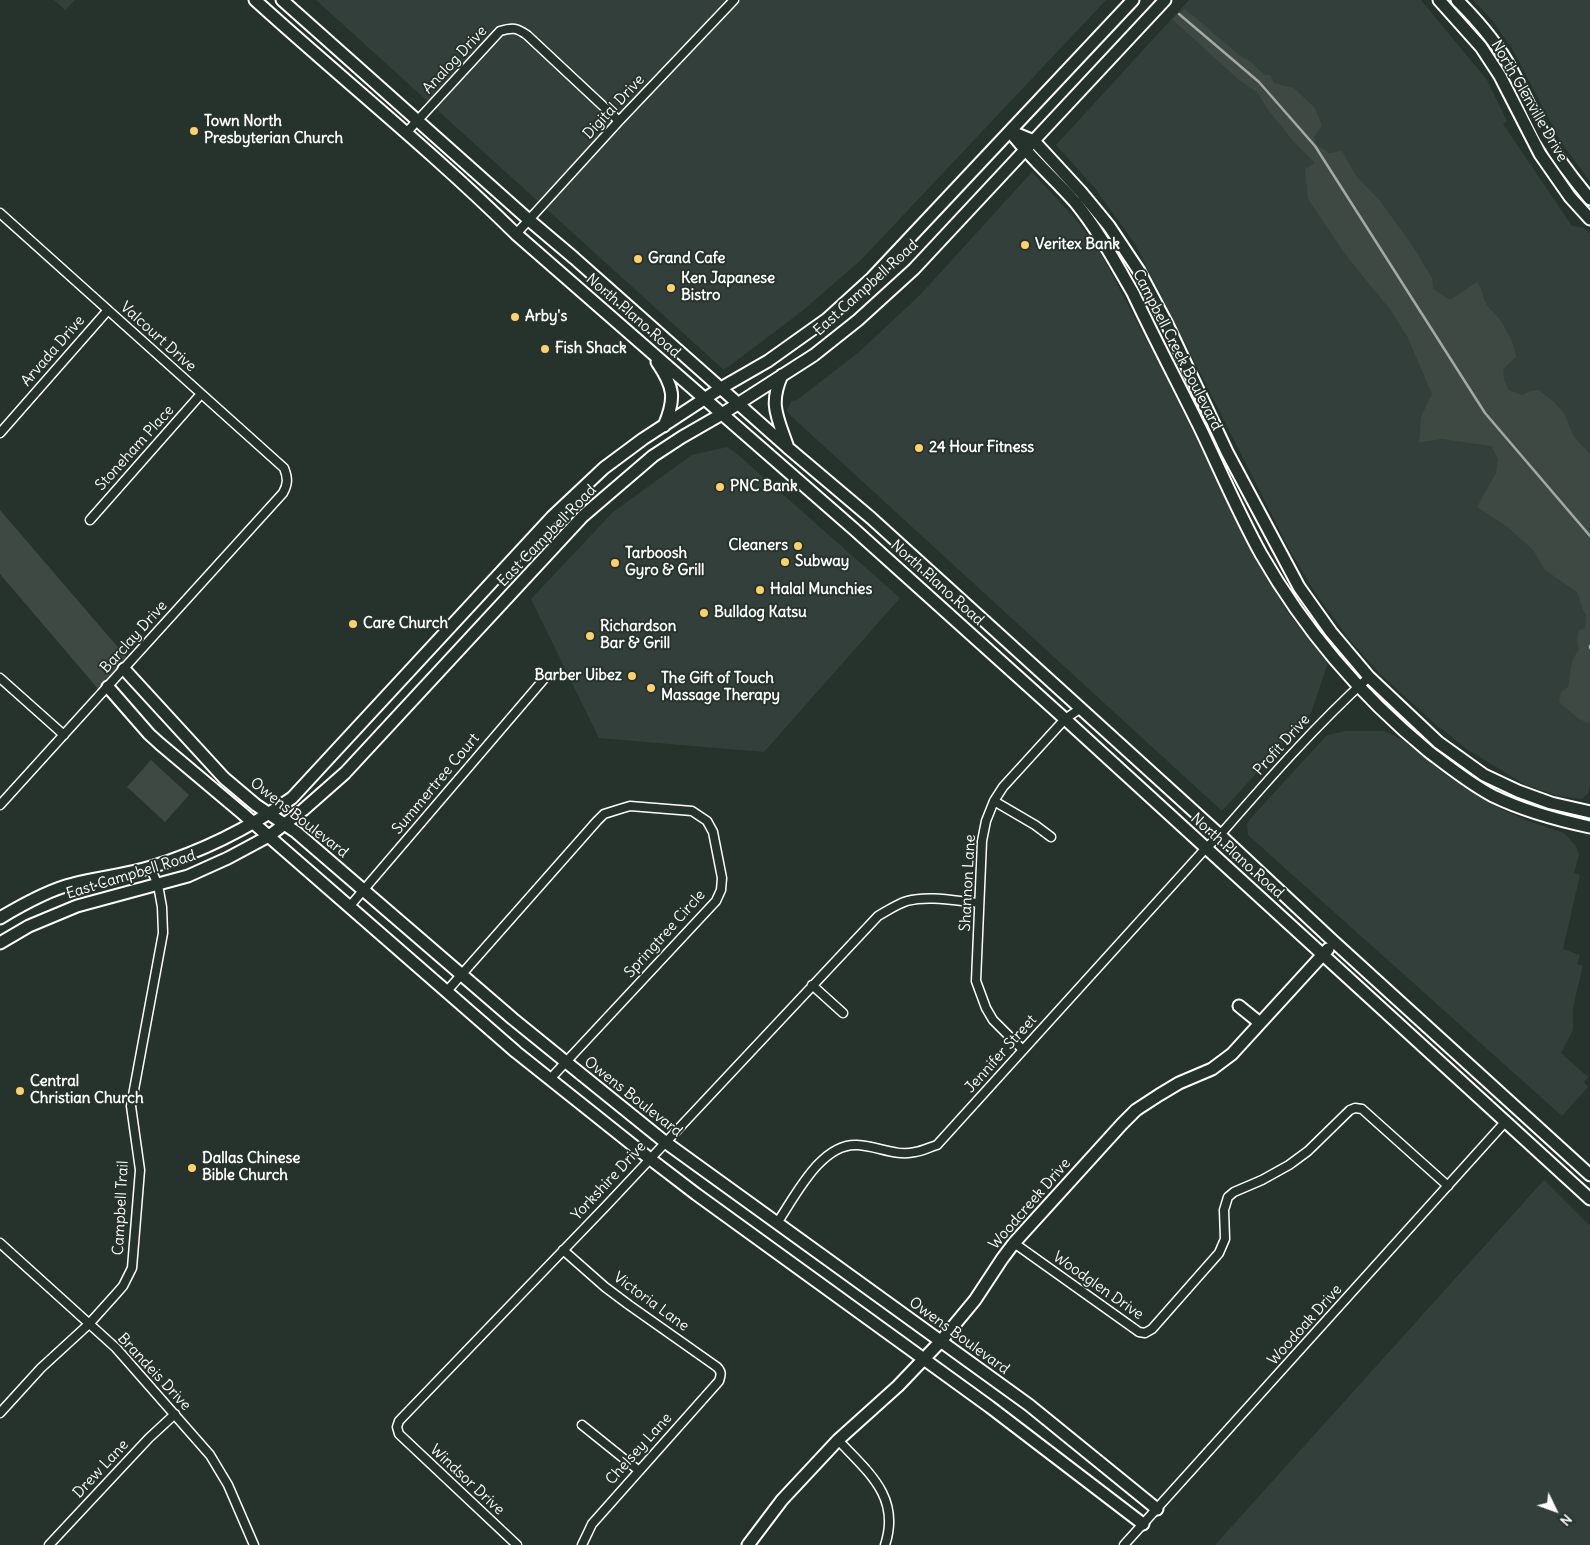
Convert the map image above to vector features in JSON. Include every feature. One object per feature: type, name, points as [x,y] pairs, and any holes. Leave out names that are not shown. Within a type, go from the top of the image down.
[{"type":"main road","name":"North Plano Road","points":[[255,0],[324,63],[479,198],[516,234],[855,530],[1065,719],[1590,1199]]},
{"type":"main road","name":"North Plano Road","points":[[282,0],[787,447],[871,518],[1590,1175]]},
{"type":"main road","name":"East Campbell Road","points":[[0,918],[18,907],[70,884],[150,868],[200,850],[269,814],[292,798],[535,536],[604,468],[705,399],[768,361],[827,319],[872,278],[1133,0]]},
{"type":"main road","name":"East Campbell Road","points":[[0,943],[29,926],[77,906],[188,876],[228,858],[269,836],[286,824],[344,773],[583,516],[653,456],[682,436],[722,414],[836,338],[914,269],[1165,0]]},
{"type":"main road","name":"North Glenville Drive","points":[[1439,0],[1481,47],[1500,76],[1540,154],[1570,197],[1590,220]]},
{"type":"main road","name":"North Glenville Drive","points":[[1457,0],[1474,18],[1505,59],[1546,138],[1568,172],[1590,199]]},
{"type":"main road","points":[[324,63],[336,48]]},
{"type":"main road","name":"Campbell Creek Boulevard","points":[[1010,131],[1034,141],[1109,226],[1134,263],[1167,324],[1206,409],[1299,587],[1331,632],[1369,677],[1438,742],[1484,775],[1518,791],[1551,803],[1590,812]]},
{"type":"main road","name":"Campbell Creek Boulevard","points":[[1010,131],[1025,151],[1075,202],[1096,231],[1120,270],[1258,547],[1307,626],[1358,687],[1415,740],[1466,780],[1493,796],[1515,805],[1539,814],[1590,827]]},
{"type":"main road","points":[[1120,270],[1134,263]]},
{"type":"main road","points":[[649,350],[668,378],[672,400],[664,426]]},
{"type":"main road","points":[[782,375],[774,400],[776,413],[787,447]]},
{"type":"main road","points":[[1193,415],[1206,409]]},
{"type":"main road","points":[[855,530],[871,518]]},
{"type":"main road","points":[[535,536],[551,551]]},
{"type":"main road","points":[[1287,594],[1299,587]]},
{"type":"main road","points":[[444,633],[461,648]]},
{"type":"main road","name":"Owens Boulevard","points":[[124,669],[165,715],[187,736],[210,764],[256,805],[286,824],[461,975],[566,1062],[665,1142],[1029,1405],[1157,1510]]},
{"type":"main road","name":"Owens Boulevard","points":[[108,687],[160,744],[550,1079],[696,1194],[1026,1434],[1143,1524]]},
{"type":"main road","points":[[1466,780],[1474,768]]},
{"type":"main road","name":"Woodcreek Drive","points":[[748,1545],[782,1500],[838,1440],[881,1403],[941,1341],[984,1288],[1014,1243],[1122,1124],[1136,1110],[1179,1084],[1212,1069],[1224,1061],[1324,956],[1333,942]]},
{"type":"main road","points":[[1239,1006],[1260,1023]]},
{"type":"main road","points":[[1506,1121],[1511,1115],[1509,1100]]},
{"type":"main road","points":[[1581,1190],[1590,1180]]},
{"type":"street","name":"Digital Drive","points":[[516,234],[619,121],[734,0]]},
{"type":"street","name":"Analog Drive","points":[[406,134],[500,31],[510,28],[518,28],[619,121]]},
{"type":"street","name":"Valcourt Drive","points":[[0,213],[284,468],[288,477],[287,486]]},
{"type":"street","name":"Arvada Drive","points":[[0,433],[108,310]]},
{"type":"street","name":"Stoneham Place","points":[[90,520],[201,394]]},
{"type":"street","points":[[0,420],[7,425]]},
{"type":"street","name":"Barclay Drive","points":[[0,805],[283,493],[287,486]]},
{"type":"street","name":"Profit Drive","points":[[1220,835],[1306,738],[1341,702],[1369,677]]},
{"type":"street","points":[[0,678],[64,735]]},
{"type":"street","name":"Summertree Court","points":[[349,907],[544,678]]},
{"type":"street","name":"Shannon Lane","points":[[1024,1050],[993,1020],[986,1008],[976,981],[982,841],[986,821],[994,801],[1003,787],[1065,719],[1081,708]]},
{"type":"street","points":[[994,801],[1035,825],[1051,837]]},
{"type":"street","name":"Springtree Circle","points":[[446,991],[604,814],[630,806],[692,811],[707,821],[713,832],[722,878],[721,890],[716,901],[550,1079]]},
{"type":"street","name":"Jennifer Street","points":[[777,1223],[814,1170],[827,1156],[842,1146],[858,1145],[914,1153],[937,1144],[1206,848],[1220,835]]},
{"type":"street","name":"Campbell Trail","points":[[0,1413],[41,1368],[89,1324],[123,1286],[132,1268],[140,1170],[131,1106],[163,933],[162,907],[158,885],[150,868]]},
{"type":"street","name":"Yorkshire Drive","points":[[399,1434],[397,1426],[399,1421],[878,916],[904,902],[928,899],[979,903]]},
{"type":"street","points":[[812,985],[843,1013]]},
{"type":"street","name":"Woodglen Drive","points":[[1014,1243],[1139,1332],[1145,1333],[1152,1330],[1219,1253],[1225,1238],[1224,1210],[1228,1197],[1234,1192],[1262,1180],[1289,1165],[1308,1151],[1350,1110],[1355,1108],[1362,1109],[1448,1186]]},
{"type":"street","name":"Woodoak Drive","points":[[1124,1545],[1506,1121]]},
{"type":"street","name":"Brandeis Drive","points":[[0,1243],[116,1348],[175,1414],[218,1466],[254,1545]]},
{"type":"street","name":"Victoria Lane","points":[[563,1250],[605,1287],[717,1367],[721,1375]]},
{"type":"street","name":"Chelsey Lane","points":[[582,1545],[592,1524],[719,1381],[721,1375]]},
{"type":"street","name":"Drew Lane","points":[[49,1545],[149,1438],[175,1414]]},
{"type":"street","points":[[582,1425],[638,1470]]},
{"type":"street","name":"Windsor Drive","points":[[399,1434],[517,1545]]},
{"type":"street","points":[[838,1440],[872,1476],[888,1502],[890,1520],[885,1545]]},
{"type":"shaded area","points":[[54,0],[75,0],[65,10]]},
{"type":"shaded area","points":[[316,0],[1106,0],[861,260],[801,312],[724,370]]},
{"type":"shaded area","points":[[1189,0],[1421,0],[1487,80],[1507,121],[1503,124],[1572,226],[1584,228],[1590,233],[1590,786],[1588,793],[1582,799],[1555,795],[1524,784],[1468,750],[1434,723],[1380,674],[1349,639],[1316,594],[1289,549],[1135,244],[1094,187],[1056,145]]},
{"type":"shaded area","points":[[1473,0],[1590,0],[1590,181],[1562,144],[1513,50],[1492,20]]},
{"type":"shaded area","points":[[1185,9],[1238,54],[1250,61],[1264,75],[1270,75],[1274,83],[1294,88],[1315,108],[1322,126],[1314,137],[1316,144],[1329,153],[1342,151],[1356,176],[1380,201],[1412,245],[1432,278],[1433,289],[1450,300],[1477,282],[1487,305],[1499,318],[1509,334],[1514,347],[1516,357],[1503,369],[1504,380],[1509,390],[1522,395],[1539,390],[1564,413],[1574,437],[1590,454],[1590,724],[1579,719],[1559,702],[1561,692],[1568,687],[1572,663],[1579,650],[1577,639],[1579,630],[1585,628],[1586,615],[1577,592],[1545,570],[1534,551],[1509,528],[1477,507],[1496,473],[1498,459],[1491,446],[1442,439],[1419,442],[1421,417],[1432,394],[1408,338],[1392,312],[1345,254],[1308,199],[1305,169],[1315,163],[1294,142],[1266,107],[1258,93],[1238,79],[1172,19]]},
{"type":"shaded area","points":[[1032,172],[1072,215],[1097,246],[1171,387],[1254,557],[1288,613],[1328,663],[1311,713],[1222,811],[787,411],[791,401],[797,400],[859,352],[920,295]]},
{"type":"shaded area","points":[[727,447],[900,598],[764,752],[599,738],[531,599],[613,512],[692,455]]},
{"type":"shaded area","points":[[0,510],[128,659],[99,690],[0,574]]},
{"type":"shaded area","points":[[1346,731],[1384,731],[1401,739],[1449,777],[1501,809],[1564,833],[1576,846],[1579,855],[1574,873],[1580,875],[1563,949],[1580,955],[1577,964],[1583,966],[1573,1007],[1573,1030],[1561,1053],[1588,1077],[1584,1082],[1588,1087],[1562,1116],[1248,835],[1247,824],[1250,819],[1327,735]]},
{"type":"shaded area","points":[[151,760],[189,795],[165,822],[127,787]]},
{"type":"shaded area","points":[[1544,1180],[1590,1226],[1590,1545],[1215,1545]]},
{"type":"waterway","points":[[1179,14],[1259,82],[1315,146],[1485,413],[1590,536]]},
{"type":"place","name":"Town North Presbyterian Church","points":[[194,131]]},
{"type":"place","name":"Veritex Bank","points":[[1025,245]]},
{"type":"place","name":"Grand Cafe","points":[[638,259]]},
{"type":"place","name":"Ken Japanese Bistro","points":[[671,288]]},
{"type":"place","name":"Arby's","points":[[515,317]]},
{"type":"place","name":"Fish Shack","points":[[545,349]]},
{"type":"place","name":"24 Hour Fitness","points":[[919,448]]},
{"type":"place","name":"PNC Bank","points":[[720,487]]},
{"type":"place","name":"Cleaners","points":[[798,546]]},
{"type":"place","name":"Subway","points":[[785,562]]},
{"type":"place","name":"Tarboosh Gyro & Grill","points":[[615,563]]},
{"type":"place","name":"Halal Munchies","points":[[760,590]]},
{"type":"place","name":"Bulldog Katsu","points":[[704,613]]},
{"type":"place","name":"Care Church","points":[[353,624]]},
{"type":"place","name":"Richardson Bar & Grill","points":[[590,636]]},
{"type":"place","name":"Barber Uibez","points":[[632,676]]},
{"type":"place","name":"The Gift of Touch Massage Therapy","points":[[651,688]]},
{"type":"place","name":"Central Christian Church","points":[[20,1091]]},
{"type":"place","name":"Dallas Chinese Bible Church","points":[[192,1168]]}]
